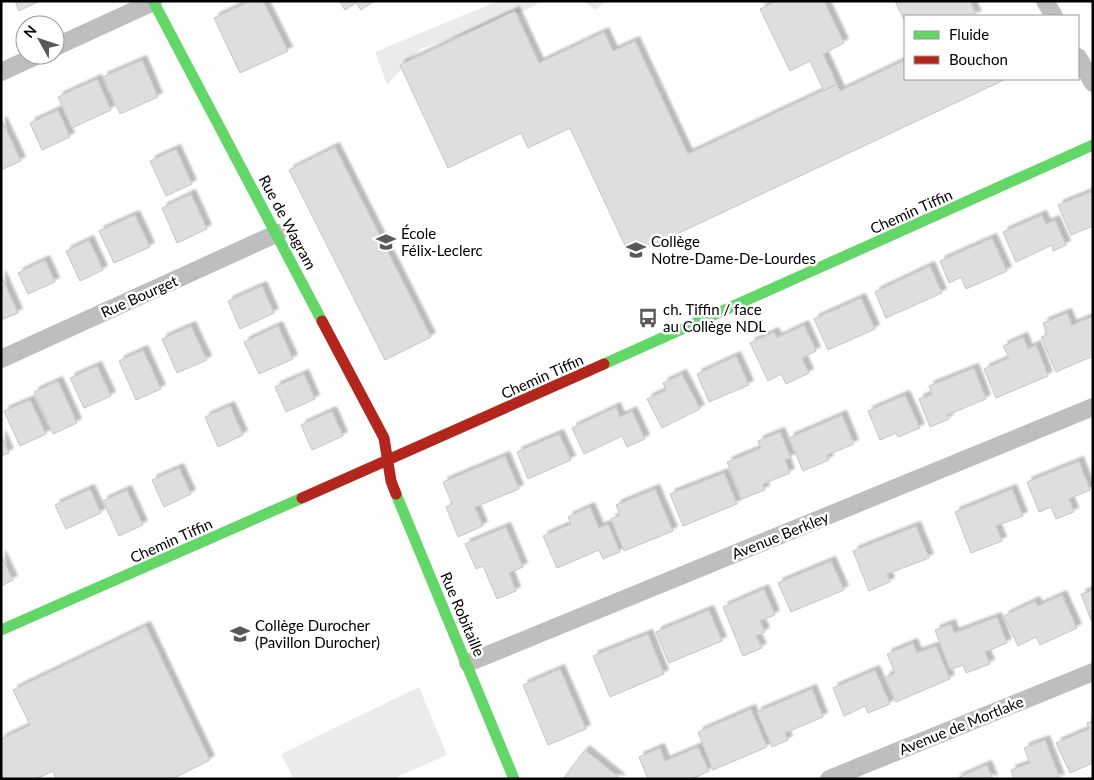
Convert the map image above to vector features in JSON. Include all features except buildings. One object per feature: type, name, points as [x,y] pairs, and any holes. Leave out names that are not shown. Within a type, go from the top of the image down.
[{"type":"street","points":[[65,42],[153,1]]},
{"type":"street","name":"Rue de Wagram","points":[[153,1],[278,233],[384,438],[387,461]]},
{"type":"street","points":[[1045,1],[1053,15]]},
{"type":"street","points":[[1079,59],[1093,83]]},
{"type":"street","points":[[1,72],[16,65]]},
{"type":"street","name":"Chemin Tiffin","points":[[1,630],[387,461],[1093,145]]},
{"type":"street","name":"Rue Bourget","points":[[1,359],[278,233]]},
{"type":"street","name":"Avenue Berkley","points":[[468,663],[1093,407]]},
{"type":"street","name":"Rue Robitaille","points":[[387,461],[391,481],[468,663],[514,779]]},
{"type":"street","name":"Avenue de Mortlake","points":[[829,779],[1093,672]]},
{"type":"shaded area","points":[[498,1],[544,1],[504,20],[420,49],[387,85],[375,52]]},
{"type":"shaded area","points":[[584,1],[607,1],[595,10]]},
{"type":"shaded area","points":[[419,687],[447,755],[392,779],[294,779],[281,754]]},
{"type":"traffic: fast","points":[[153,1],[322,321]]},
{"type":"traffic: fast","points":[[604,364],[1093,145]]},
{"type":"traffic: fast","points":[[396,494],[514,779]]},
{"type":"traffic: fast","points":[[1,630],[302,498]]},
{"type":"traffic: jam","points":[[322,321],[384,438],[391,481],[396,494]]},
{"type":"traffic: jam","points":[[302,498],[604,364]]},
{"type":"place","name":"École Félix-Leclerc","points":[[386,242]]},
{"type":"place","name":"Collège Notre-Dame-De-Lourdes","points":[[636,250]]},
{"type":"place","name":"ch. Tiffin / face au Collège NDL","points":[[648,318]]},
{"type":"place","name":"Collège Durocher (Pavillon Durocher)","points":[[240,634]]}]
